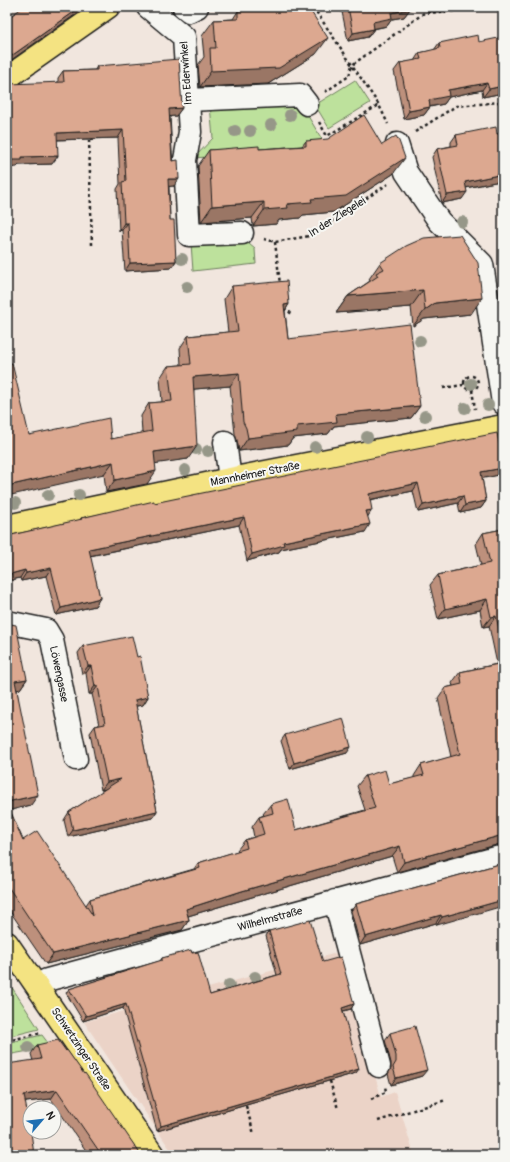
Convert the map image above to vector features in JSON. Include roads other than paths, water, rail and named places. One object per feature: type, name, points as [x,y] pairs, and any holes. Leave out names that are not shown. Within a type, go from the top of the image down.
[{"type":"main road","points":[[7,78],[108,7]]},
{"type":"main road","name":"Mannheimer Straße","points":[[7,526],[230,479],[503,426]]},
{"type":"main road","name":"Schwetzinger Straße","points":[[11,957],[38,986],[153,1155]]},
{"type":"street","name":"Im Ederwinkel","points":[[148,7],[184,37],[190,132],[185,160],[189,235],[242,233]]},
{"type":"street","points":[[184,7],[189,11],[197,7]]},
{"type":"street","points":[[188,100],[300,95],[307,104]]},
{"type":"street","points":[[397,144],[406,172],[439,221],[482,264],[503,403]]},
{"type":"street","points":[[225,442],[230,479]]},
{"type":"street","name":"Löwengasse","points":[[7,622],[46,630],[52,640],[76,759]]},
{"type":"street","name":"Wilhelmstraße","points":[[38,986],[47,980],[503,856]]},
{"type":"street","points":[[335,901],[379,1066]]}]
